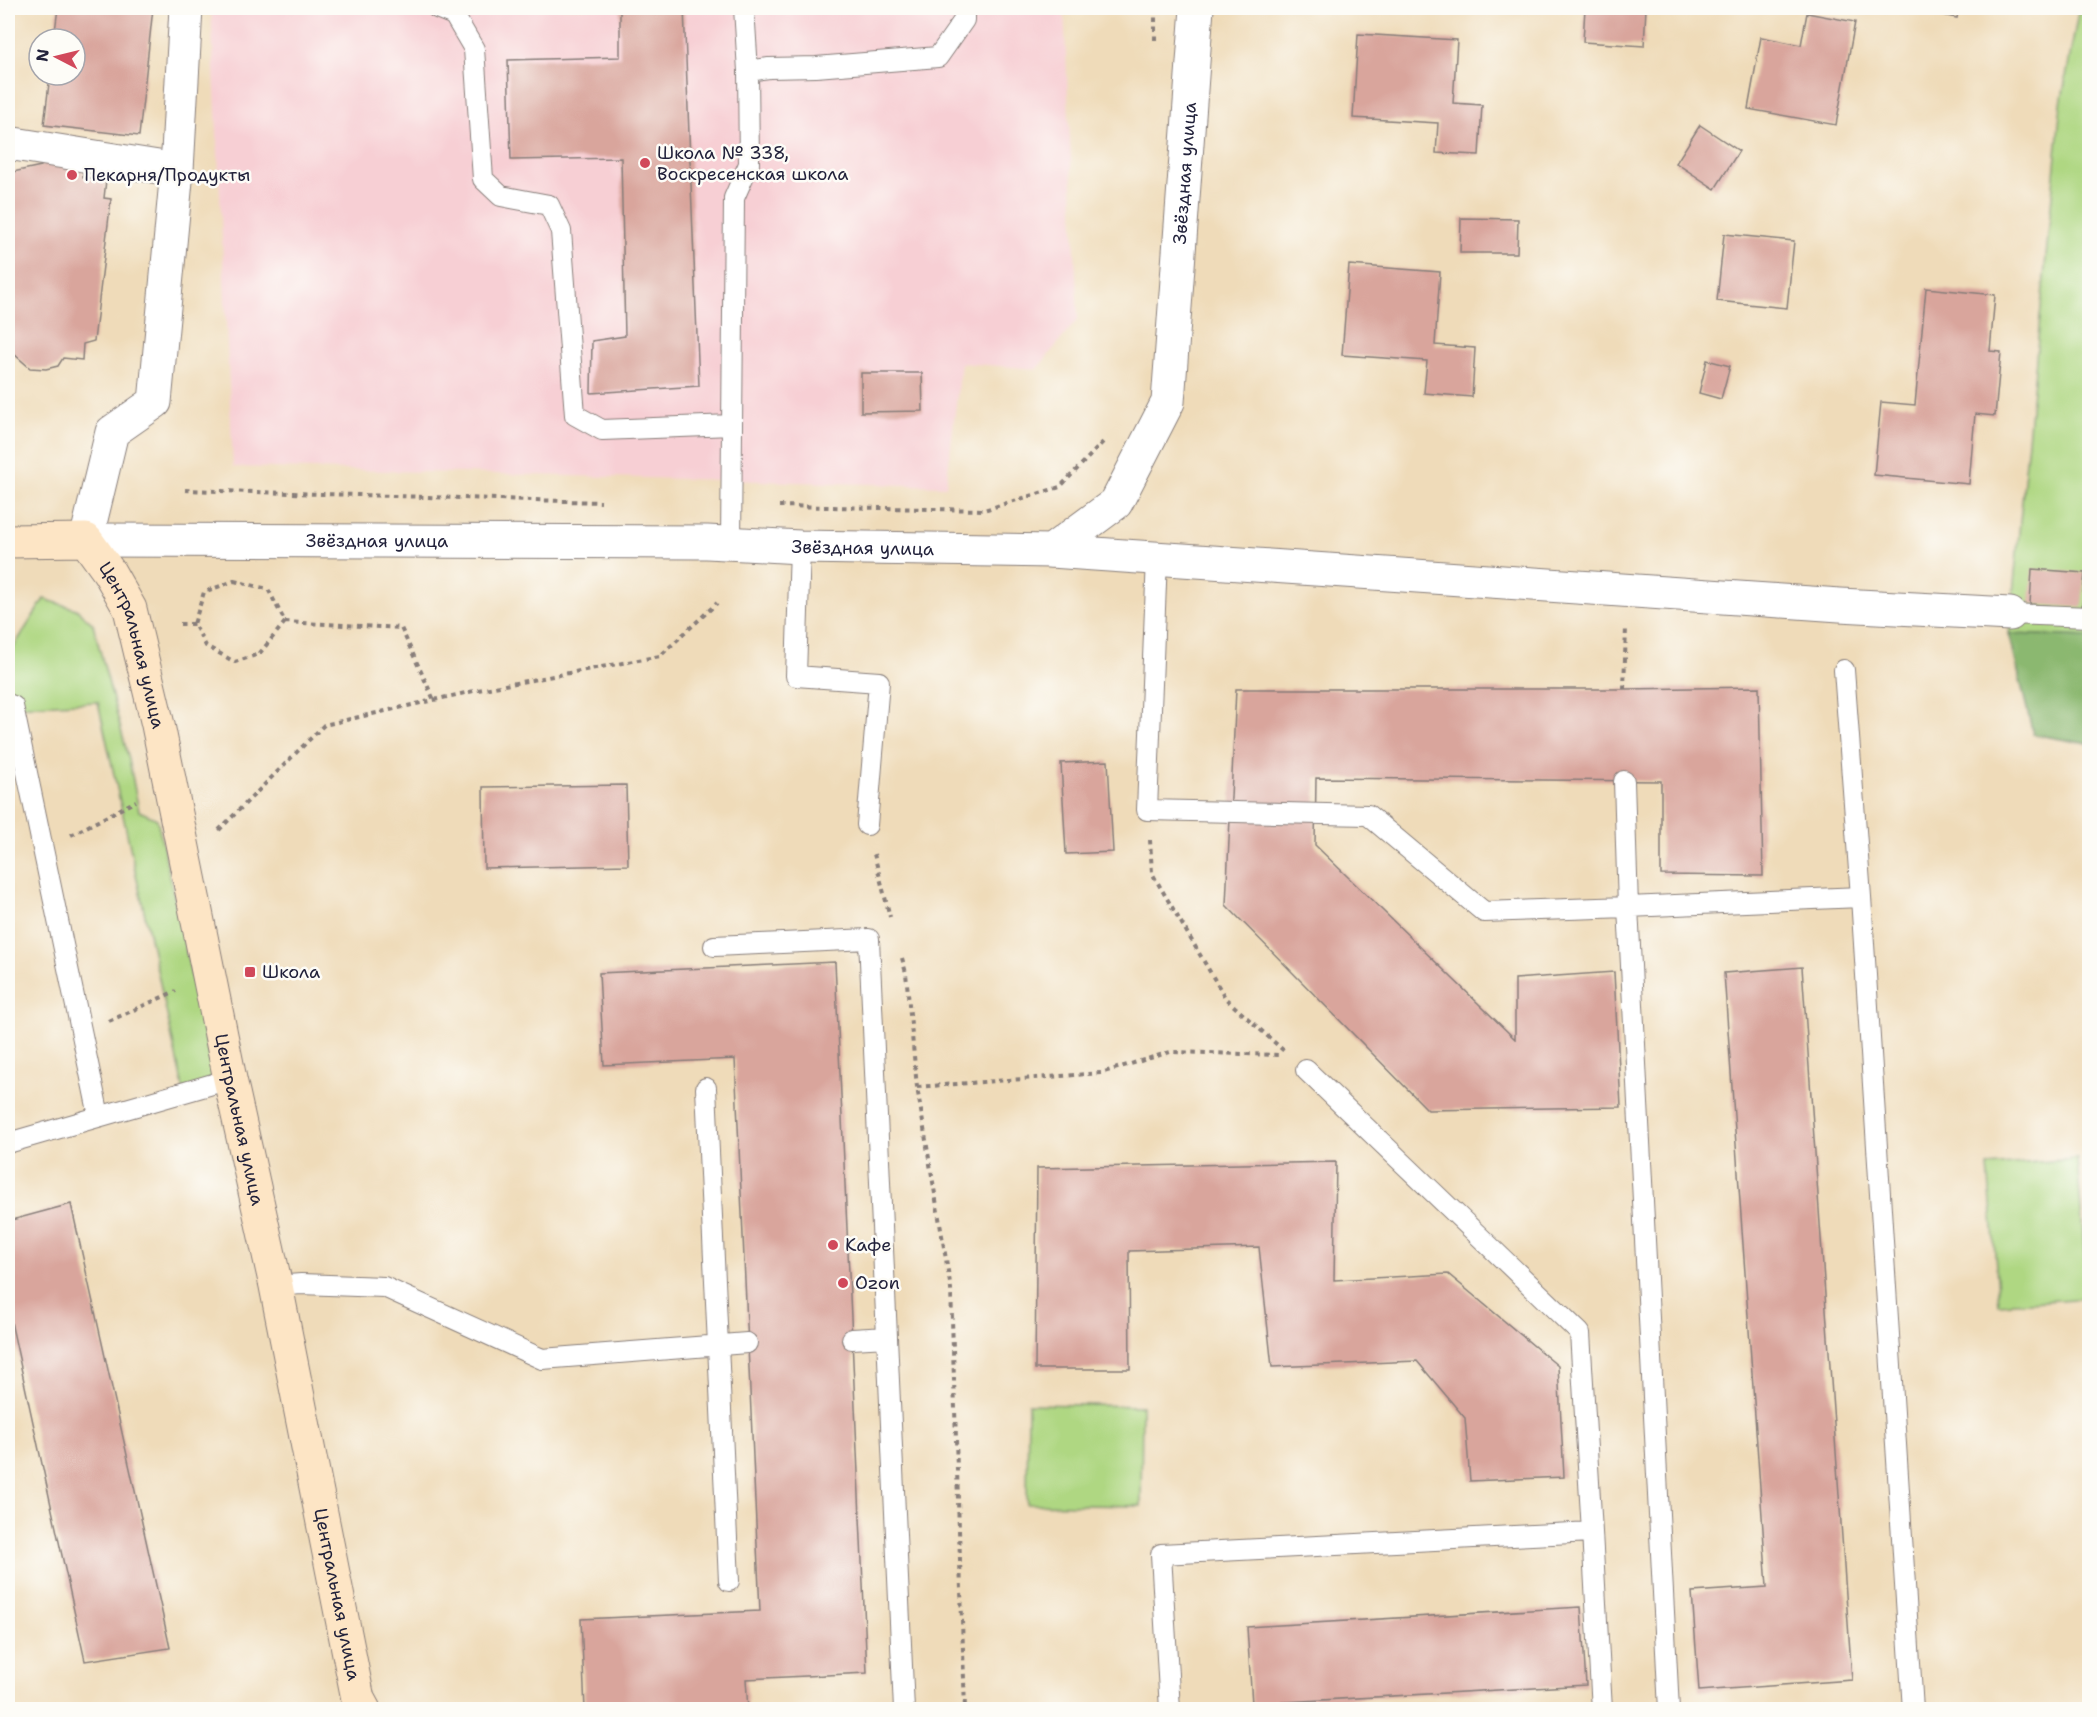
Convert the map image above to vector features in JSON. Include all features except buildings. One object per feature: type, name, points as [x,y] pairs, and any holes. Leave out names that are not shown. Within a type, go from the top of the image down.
[{"type":"main road","points":[[8,541],[86,540]]},
{"type":"main road","name":"Центральная улица","points":[[86,540],[109,572],[130,609],[158,726],[230,1078],[276,1286],[358,1699],[364,1710]]},
{"type":"street","points":[[86,540],[112,432],[155,402],[177,170],[186,8]]},
{"type":"street","name":"Звёздная улица","points":[[86,540],[730,543],[800,547],[1051,551],[1116,503],[1168,402],[1197,8]]},
{"type":"street","points":[[8,143],[177,170]]},
{"type":"street","points":[[1051,551],[1840,605],[2010,614]]},
{"type":"lane","points":[[438,8],[454,15],[474,49],[483,179],[501,196],[549,205],[561,231],[575,415],[602,430],[732,425]]},
{"type":"lane","points":[[730,543],[734,198],[749,164],[748,71],[744,8]]},
{"type":"lane","points":[[748,71],[938,57],[964,20],[964,8]]},
{"type":"lane","points":[[800,547],[796,676],[879,682],[867,825]]},
{"type":"lane","points":[[1157,558],[1147,810],[1368,815],[1484,912],[1861,897]]},
{"type":"lane","points":[[2010,614],[2090,617]]},
{"type":"lane","points":[[1844,670],[1861,897],[1912,1710]]},
{"type":"lane","points":[[8,704],[12,706],[99,1116]]},
{"type":"lane","points":[[1624,781],[1628,908],[1669,1710]]},
{"type":"lane","points":[[714,946],[869,939],[904,1710]]},
{"type":"lane","points":[[1306,1070],[1580,1333],[1602,1710]]},
{"type":"lane","points":[[8,1143],[230,1078]]},
{"type":"lane","points":[[706,1088],[729,1581]]},
{"type":"lane","points":[[276,1286],[301,1284],[384,1287],[542,1359],[747,1344]]},
{"type":"lane","points":[[852,1339],[887,1337]]},
{"type":"lane","points":[[1170,1710],[1161,1554],[1592,1532]]},
{"type":"path","points":[[1155,8],[1155,40]]},
{"type":"path","points":[[731,506],[984,510],[1060,487],[1106,438]]},
{"type":"path","points":[[185,490],[602,502]]},
{"type":"path","points":[[234,581],[267,589],[285,622],[259,654],[235,662],[206,646],[194,624],[204,592],[234,581]]},
{"type":"path","points":[[1624,689],[1627,590]]},
{"type":"path","points":[[219,830],[324,725],[434,700],[660,656],[717,603]]},
{"type":"path","points":[[285,622],[401,628],[434,700]]},
{"type":"path","points":[[180,624],[194,624]]},
{"type":"path","points":[[43,850],[137,800]]},
{"type":"path","points":[[917,1087],[1101,1073],[1170,1052],[1288,1055],[1226,999],[1152,873],[1147,810]]},
{"type":"path","points":[[867,825],[891,922]]},
{"type":"path","points":[[900,952],[906,972],[917,1087],[951,1289],[965,1710]]},
{"type":"path","points":[[82,1033],[177,991]]},
{"type":"shaded area","name":"Школа № 338, Воскресенская школа","points":[[211,8],[1064,8],[1078,319],[1037,369],[961,363],[946,486],[233,467]]},
{"type":"green space","points":[[2079,8],[2089,8],[2089,637],[2009,634],[2061,104]]},
{"type":"green space","points":[[44,599],[76,609],[93,624],[129,760],[139,811],[157,819],[215,1083],[184,1092],[98,702],[13,706],[8,704],[8,656]]},
{"type":"green space","points":[[2009,634],[2089,637],[2089,744],[2033,734]]},
{"type":"green space","points":[[2077,1159],[2088,1298],[1999,1304],[1988,1166]]},
{"type":"green space","points":[[1028,1404],[1142,1406],[1141,1506],[1027,1504]]},
{"type":"place","name":"Школа № 338, Воскресенская школа","points":[[645,163]]},
{"type":"place","name":"Пекарня/Продукты","points":[[72,175]]},
{"type":"place","name":"Школа","points":[[250,972]]},
{"type":"place","name":"Кафе","points":[[833,1245]]},
{"type":"place","name":"Ozon","points":[[843,1283]]}]
